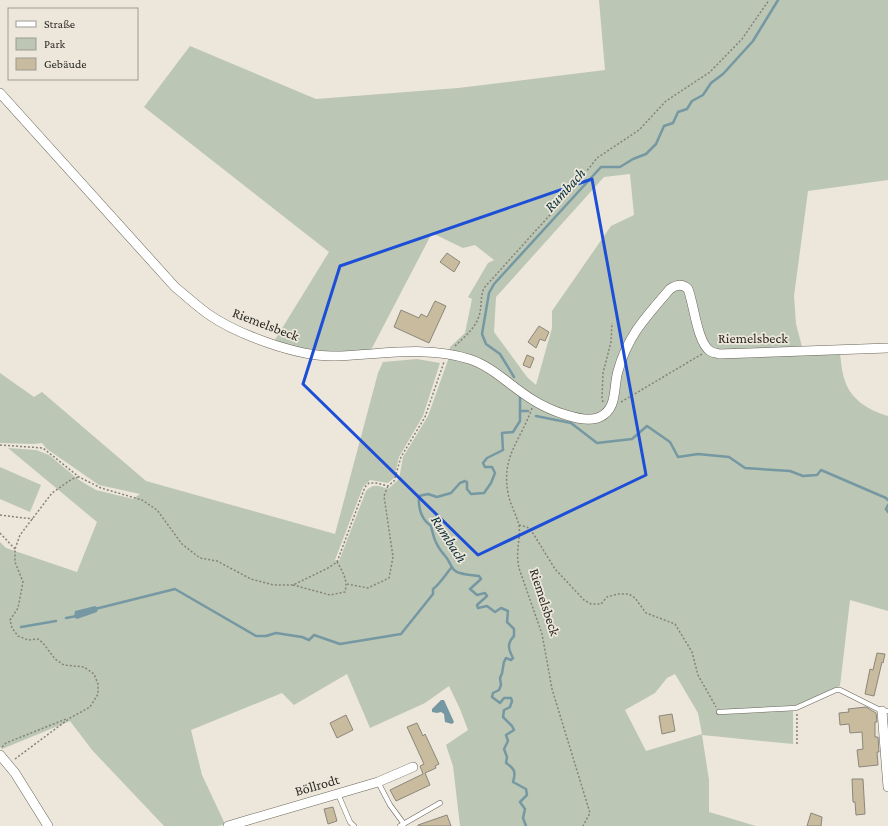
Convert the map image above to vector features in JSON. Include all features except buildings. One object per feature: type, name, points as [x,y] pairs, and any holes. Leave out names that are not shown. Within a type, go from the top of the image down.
[{"type":"street","name":"Riemelsbeck","points":[[0,93],[175,287],[208,314],[238,332],[310,355],[334,356],[422,352],[448,354],[469,359],[487,366],[534,400],[563,413],[582,419],[598,418],[609,410],[618,371],[634,333],[674,286],[680,285],[688,289],[704,345],[709,350],[719,354],[888,348]]},
{"type":"street","points":[[885,711],[888,787]]},
{"type":"street","points":[[0,755],[48,826]]},
{"type":"street","name":"Böllrodt","points":[[228,826],[378,782],[413,767]]},
{"type":"lane","points":[[719,712],[796,708],[836,690],[840,690],[885,711]]},
{"type":"lane","points":[[378,782],[402,825],[440,803]]},
{"type":"lane","points":[[338,793],[350,822],[354,826]]},
{"type":"path","points":[[347,584],[368,588],[389,578],[393,557],[384,496],[388,486],[394,481],[401,457],[425,417],[448,354],[474,326],[479,315],[484,288],[567,196],[598,158],[639,130],[666,100],[710,72],[742,39],[769,0]]},
{"type":"path","points":[[612,323],[611,342],[603,373],[602,398],[609,410],[709,350]]},
{"type":"path","name":"Riemelsbeck","points":[[534,400],[532,410],[508,460],[506,471],[508,494],[519,525],[517,559],[519,568],[542,634],[552,689],[590,813],[583,826]]},
{"type":"path","points":[[0,445],[43,448],[79,477],[101,488],[142,500],[157,510],[182,544],[200,558],[217,561],[251,579],[274,585],[293,585],[330,595],[345,592],[347,584],[343,572],[337,562]]},
{"type":"path","points":[[0,748],[6,743],[70,718],[90,707],[98,694],[98,684],[94,674],[84,667],[64,665],[55,659],[43,643],[38,639],[28,640],[18,636],[12,628],[10,620],[18,608],[23,582],[15,562],[15,549],[20,535],[52,493],[72,479],[79,477]]},
{"type":"path","points":[[293,585],[337,562],[365,487],[369,483],[388,486]]},
{"type":"path","points":[[0,515],[33,519]]},
{"type":"path","points":[[519,525],[527,527],[531,530],[555,569],[584,600],[591,604],[600,604],[607,597],[618,594],[629,594],[635,598],[646,613],[675,624],[692,652],[698,675],[719,712]]},
{"type":"path","points":[[0,533],[15,549]]},
{"type":"path","points":[[796,708],[798,725],[797,744]]},
{"type":"path","points":[[10,768],[16,758],[70,718]]},
{"type":"highlighted area","points":[[592,179],[646,475],[478,555],[303,384],[340,266]]},
{"type":"green space","points":[[599,0],[888,0],[888,180],[808,191],[794,296],[796,324],[804,354],[840,353],[844,378],[852,394],[868,408],[888,416],[888,611],[850,600],[840,686],[793,706],[793,744],[702,735],[709,780],[709,812],[756,826],[460,826],[453,766],[446,745],[468,730],[449,686],[425,703],[370,728],[347,674],[294,705],[282,693],[191,730],[202,775],[225,824],[218,826],[164,826],[92,750],[70,721],[2,749],[0,747],[0,542],[6,548],[77,572],[97,522],[8,448],[36,450],[49,455],[79,480],[96,490],[133,499],[140,494],[99,485],[47,449],[42,443],[0,443],[0,373],[34,397],[42,392],[146,481],[335,534],[378,373],[383,362],[417,359],[440,363],[423,416],[399,457],[394,478],[388,483],[370,480],[363,487],[335,560],[339,561],[366,491],[374,486],[388,489],[399,479],[403,457],[428,416],[448,360],[450,347],[465,333],[472,299],[468,297],[488,263],[494,260],[475,245],[463,248],[432,233],[371,350],[335,354],[273,343],[329,252],[144,107],[190,46],[316,99],[458,88],[605,70]],"holes":[[[630,174],[634,215],[611,226],[552,311],[552,328],[536,385],[527,377],[494,332],[496,297],[604,177]],[[675,674],[698,713],[702,734],[646,751],[625,710],[655,693],[667,678]]]},
{"type":"green space","points":[[0,467],[41,485],[30,512],[0,499]]},
{"type":"water","points":[[95,606],[98,608],[97,612],[77,619],[74,617],[75,611]]},
{"type":"water","points":[[441,700],[444,700],[454,722],[452,724],[445,722],[444,714],[441,712],[432,712],[432,709]]},
{"type":"waterway","name":"Rumbach","points":[[514,377],[500,354],[486,344],[482,334],[489,293],[494,284],[601,167],[620,167],[633,159],[646,154],[656,144],[664,126],[673,123],[678,112],[687,109],[692,101],[703,95],[711,83],[723,74],[753,41],[778,0]]},
{"type":"waterway","name":"Rumbach","points":[[520,396],[520,421],[513,432],[502,433],[503,450],[487,458],[483,463],[485,467],[492,467],[495,473],[491,483],[484,493],[471,494],[467,489],[467,482],[465,481],[460,483],[451,493],[437,497],[428,494],[419,496],[419,501],[423,517],[431,526],[436,543],[448,559],[453,569],[462,574],[479,576],[481,579],[470,589],[477,595],[485,593],[487,596],[477,605],[478,608],[487,606],[495,612],[501,608],[508,611],[507,622],[514,629],[514,636],[509,644],[510,652],[513,658],[511,660],[506,658],[500,678],[501,685],[499,690],[493,693],[492,697],[500,703],[504,698],[511,698],[512,701],[510,707],[504,710],[503,717],[514,730],[506,735],[508,741],[504,749],[507,757],[506,763],[514,771],[513,782],[526,789],[527,795],[520,802],[525,809],[523,818],[526,826]]},
{"type":"waterway","points":[[520,411],[528,411]]},
{"type":"waterway","points":[[536,416],[571,423],[597,443],[632,439],[647,426],[670,442],[678,457],[698,454],[729,457],[745,468],[790,471],[803,476],[817,475],[821,470],[888,500]]},
{"type":"waterway","points":[[888,505],[886,509],[888,512]]},
{"type":"waterway","points":[[95,609],[175,589],[256,636],[266,636],[276,633],[302,637],[309,640],[314,635],[340,644],[401,634],[433,594],[433,589],[451,568]]},
{"type":"waterway","points":[[66,618],[77,616]]},
{"type":"waterway","points":[[21,627],[56,621]]}]
